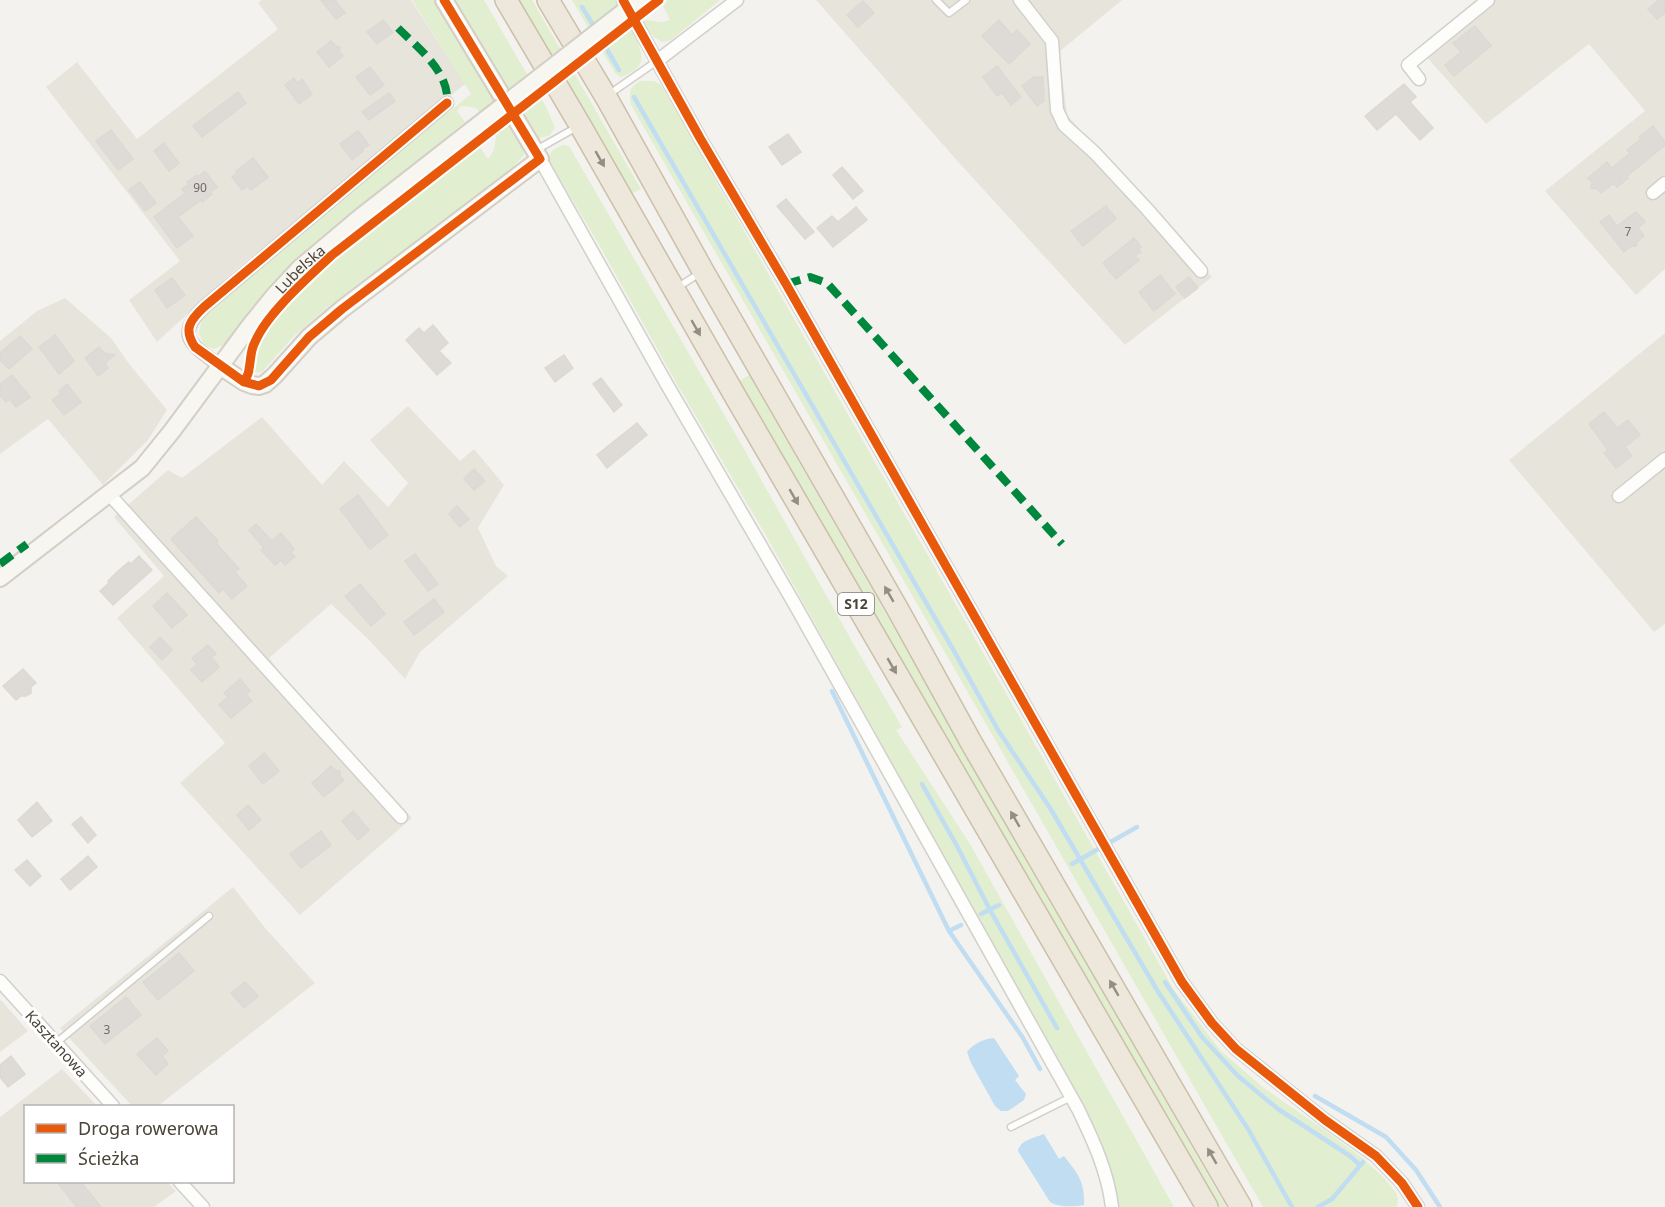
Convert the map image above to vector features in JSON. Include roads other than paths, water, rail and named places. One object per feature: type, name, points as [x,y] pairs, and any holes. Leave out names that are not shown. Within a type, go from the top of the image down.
[{"type":"highway","name":"S12","points":[[506,0],[1207,1207]]},
{"type":"highway","name":"S12","points":[[548,0],[606,97],[972,744],[1241,1207]]},
{"type":"street","points":[[444,0],[538,154],[1071,1097],[1099,1155],[1106,1174],[1112,1207]]},
{"type":"street","points":[[623,0],[1182,982],[1212,1023],[1236,1049],[1325,1120],[1376,1156],[1402,1183],[1418,1207]]},
{"type":"street","name":"Lubelska","points":[[0,578],[142,468],[274,296],[300,268],[362,216],[639,0]]},
{"type":"street","points":[[657,61],[737,0]]},
{"type":"street","points":[[1020,0],[1052,41],[1057,110],[1064,125],[1095,153],[1201,271]]},
{"type":"street","points":[[1419,78],[1408,65],[1488,0]]},
{"type":"street","points":[[447,103],[193,317],[188,333],[195,347],[244,382],[259,386],[265,384],[309,337],[342,309],[538,154]]},
{"type":"street","points":[[1653,193],[1665,183]]},
{"type":"street","points":[[1619,496],[1665,459]]},
{"type":"street","points":[[109,494],[401,817]]},
{"type":"street","name":"Kasztanowa","points":[[0,981],[110,1105]]},
{"type":"street","points":[[181,1183],[203,1207]]},
{"type":"lane","points":[[936,0],[949,13],[966,0]]},
{"type":"lane","points":[[606,97],[657,61]]},
{"type":"lane","points":[[538,154],[580,125]]},
{"type":"lane","points":[[674,289],[704,272]]},
{"type":"lane","points":[[56,1043],[209,916]]},
{"type":"lane","points":[[1011,1127],[1071,1097]]},
{"type":"water","points":[[994,1038],[1019,1076],[1015,1080],[1026,1094],[1024,1100],[1008,1111],[1001,1111],[995,1106],[967,1052],[979,1042]]},
{"type":"water","points":[[1044,1134],[1059,1159],[1064,1156],[1077,1173],[1082,1184],[1084,1205],[1066,1206],[1050,1202],[1018,1151],[1024,1142]]},
{"type":"waterway","points":[[582,7],[595,28]]},
{"type":"waterway","points":[[599,36],[619,70]]},
{"type":"waterway","points":[[634,97],[998,730],[1050,808],[1157,990],[1248,1129],[1292,1207]]},
{"type":"waterway","points":[[832,691],[949,931],[1023,1038],[1040,1069]]},
{"type":"waterway","points":[[922,784],[1057,1028]]},
{"type":"waterway","points":[[1072,864],[1137,827]]},
{"type":"waterway","points":[[981,914],[999,905]]},
{"type":"waterway","points":[[949,931],[961,925]]},
{"type":"waterway","points":[[1165,982],[1202,1037],[1238,1076],[1278,1109],[1360,1165]]},
{"type":"waterway","points":[[1315,1096],[1386,1137],[1416,1170],[1440,1207]]},
{"type":"waterway","points":[[1318,1207],[1332,1199],[1363,1162]]}]
